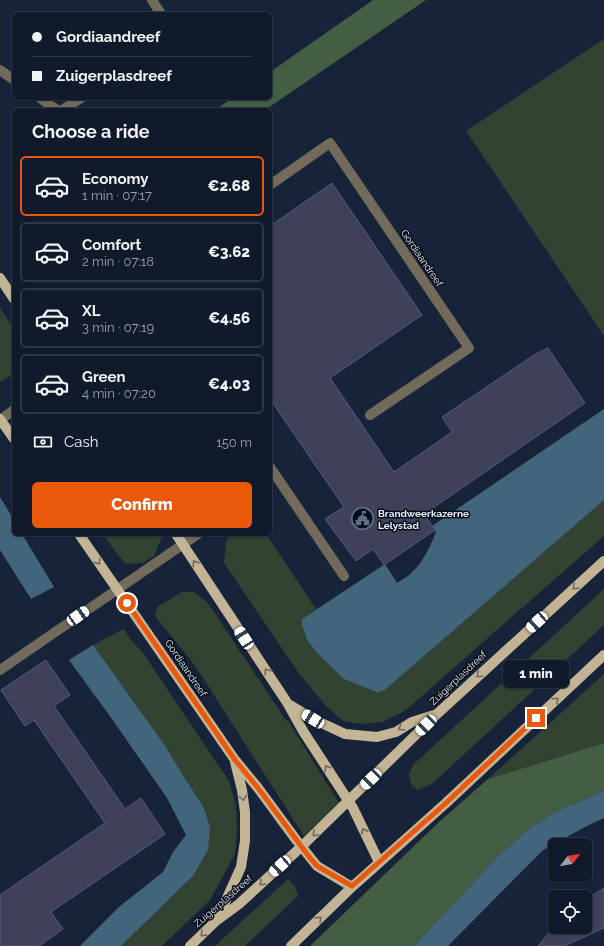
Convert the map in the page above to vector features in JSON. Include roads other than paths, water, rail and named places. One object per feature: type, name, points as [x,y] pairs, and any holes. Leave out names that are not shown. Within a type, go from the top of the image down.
[{"type":"main road","points":[[0,278],[12,295]]},
{"type":"main road","points":[[0,420],[12,436]]},
{"type":"main road","name":"Gordiaandreef","points":[[80,536],[235,760],[258,788],[301,847],[317,866],[352,886]]},
{"type":"main road","points":[[178,536],[288,704],[302,731],[353,808],[379,862]]},
{"type":"main road","name":"Zuigerplasdreef","points":[[190,946],[216,921],[239,904],[301,847],[438,714],[604,561]]},
{"type":"main road","points":[[292,946],[352,886],[446,803],[604,655]]},
{"type":"main road","points":[[288,704],[313,719],[345,734],[376,737],[396,732],[412,722],[438,714]]},
{"type":"main road","name":"Gordiaandreef","points":[[216,921],[241,867],[245,841],[245,812],[242,790],[235,760]]},
{"type":"street","points":[[152,0],[160,12]]},
{"type":"street","points":[[0,70],[12,79]]},
{"type":"street","points":[[43,100],[54,108]]},
{"type":"street","points":[[65,108],[78,100]]},
{"type":"street","name":"Gordiaandreef","points":[[272,184],[330,144],[469,348],[370,415]]},
{"type":"street","points":[[0,420],[12,411]]},
{"type":"street","points":[[274,480],[344,576]]},
{"type":"street","points":[[0,670],[195,536]]},
{"type":"water","points":[[604,409],[604,500],[386,689],[376,692],[344,679],[308,642],[302,625],[302,619],[385,564],[397,583],[408,576],[413,572],[425,556],[431,544],[436,532],[432,526]]},
{"type":"water","points":[[0,497],[12,517],[12,536],[23,536],[54,587],[31,599],[0,550]]},
{"type":"water","points":[[93,645],[164,744],[203,806],[210,827],[208,850],[193,876],[121,946],[80,946],[119,907],[163,872],[173,852],[186,835],[167,798],[69,660]]},
{"type":"water","points":[[604,790],[604,818],[565,838],[548,838],[548,847],[543,850],[448,946],[414,946],[499,855],[532,826],[565,807]]},
{"type":"place","name":"Brandweerkazerne Lelystad","points":[[362,519]]}]
